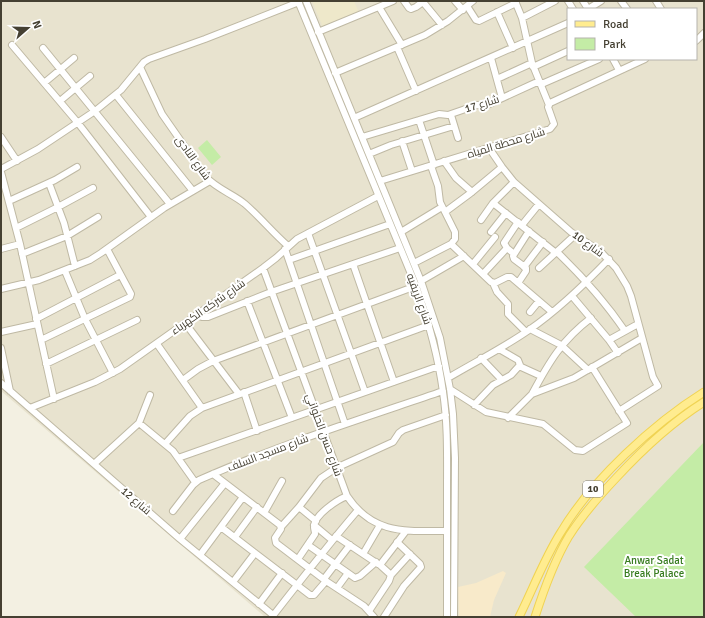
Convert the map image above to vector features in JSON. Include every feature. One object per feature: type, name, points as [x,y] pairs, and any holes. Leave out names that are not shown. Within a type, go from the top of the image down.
[{"type":"main road","name":"10","points":[[519,617],[554,544],[567,522],[583,501],[630,450],[681,407],[704,392]]},
{"type":"main road","name":"10","points":[[535,617],[544,589],[558,558],[569,536],[587,511],[636,456],[685,415],[704,402]]},
{"type":"street","points":[[1,169],[17,161],[95,111],[116,95],[140,67],[149,59],[206,39],[301,1]]},
{"type":"street","name":"شارع الريفيه","points":[[301,1],[318,32],[369,154],[380,181],[380,193],[401,232],[414,263],[440,338],[448,378],[446,390],[447,617]]},
{"type":"street","name":"شارع الريفيه","points":[[301,1],[380,193],[390,224],[416,286],[429,325],[453,414],[454,617]]},
{"type":"street","points":[[318,32],[394,1]]},
{"type":"street","points":[[404,1],[411,9],[423,2],[442,25]]},
{"type":"street","points":[[455,1],[465,8],[477,21],[515,2],[522,18],[533,65],[549,105],[552,102],[642,60]]},
{"type":"street","points":[[335,73],[399,46],[442,25],[473,1]]},
{"type":"street","points":[[522,18],[555,1]]},
{"type":"street","points":[[590,8],[601,1]]},
{"type":"street","points":[[659,5],[664,1]]},
{"type":"street","points":[[379,7],[399,46],[416,91]]},
{"type":"street","points":[[497,12],[513,48]]},
{"type":"street","points":[[354,118],[567,23]]},
{"type":"street","points":[[12,45],[78,123],[151,217]]},
{"type":"street","points":[[43,48],[170,204]]},
{"type":"street","points":[[497,79],[567,51]]},
{"type":"street","points":[[44,83],[74,58]]},
{"type":"street","points":[[491,58],[502,98]]},
{"type":"street","name":"شارع 17","points":[[362,137],[439,114],[450,115],[477,105],[485,106],[535,84],[544,83],[596,60]]},
{"type":"street","points":[[614,60],[619,70]]},
{"type":"street","name":"شارع النادى","points":[[140,67],[162,114],[210,181],[246,205],[287,247]]},
{"type":"street","points":[[60,101],[90,76]]},
{"type":"street","points":[[116,95],[192,191]]},
{"type":"street","name":"شارع محطة المياه","points":[[380,181],[552,128],[554,124],[549,110],[549,105]]},
{"type":"street","points":[[450,115],[458,138]]},
{"type":"street","points":[[414,263],[451,244],[455,235],[439,197],[438,186],[419,120]]},
{"type":"street","points":[[369,154],[402,141],[454,126]]},
{"type":"street","points":[[2,139],[17,161]]},
{"type":"street","points":[[402,141],[412,171]]},
{"type":"street","name":"شارع 10","points":[[489,148],[514,182],[575,235],[592,245],[609,259],[627,286],[653,376],[658,386],[620,411]]},
{"type":"street","points":[[444,162],[456,178],[472,192]]},
{"type":"street","points":[[9,201],[49,183],[77,167]]},
{"type":"street","points":[[401,232],[472,192],[502,167]]},
{"type":"street","points":[[1,172],[20,244],[54,399]]},
{"type":"street","points":[[1,289],[29,283],[65,271],[96,256],[170,204],[210,181]]},
{"type":"street","points":[[481,220],[493,203],[514,182]]},
{"type":"street","points":[[49,183],[68,236],[75,266]]},
{"type":"street","points":[[16,228],[93,188]]},
{"type":"street","name":"شارع شركه الكهرباء","points":[[30,408],[95,382],[113,373],[157,344],[263,268],[294,240],[380,193]]},
{"type":"street","points":[[493,203],[556,252],[587,282],[625,331]]},
{"type":"street","points":[[518,283],[526,272],[524,267],[514,258],[514,254],[505,245],[505,240],[539,204]]},
{"type":"street","points":[[491,232],[506,213]]},
{"type":"street","points":[[22,254],[68,236],[98,217]]},
{"type":"street","points":[[289,260],[390,224]]},
{"type":"street","points":[[514,254],[529,231]]},
{"type":"street","points":[[308,233],[365,392]]},
{"type":"street","points":[[540,268],[575,235]]},
{"type":"street","points":[[473,264],[495,237]]},
{"type":"street","points":[[524,267],[543,242]]},
{"type":"street","points":[[1,249],[20,244]]},
{"type":"street","points":[[446,390],[486,412],[508,418],[543,424],[575,450],[580,452],[586,450],[627,423],[590,369],[561,345],[528,331],[508,314],[508,304],[497,292],[493,283],[451,244]]},
{"type":"street","points":[[287,247],[289,260],[345,424]]},
{"type":"street","points":[[196,315],[208,317],[271,292],[400,248]]},
{"type":"street","points":[[483,274],[507,248]]},
{"type":"street","points":[[41,340],[130,297],[131,294],[107,249]]},
{"type":"street","points":[[421,281],[464,256]]},
{"type":"street","points":[[448,378],[528,331],[572,296],[609,259]]},
{"type":"street","points":[[353,264],[394,382]]},
{"type":"street","name":"شارع حسن الحلواني","points":[[263,268],[347,496],[358,510],[368,519],[380,525],[406,531],[447,530]]},
{"type":"street","points":[[65,271],[75,298],[113,373]]},
{"type":"street","points":[[1,332],[36,321],[75,298],[120,275]]},
{"type":"street","points":[[493,283],[511,277],[552,312]]},
{"type":"street","points":[[183,380],[198,369],[214,361],[337,314],[416,286]]},
{"type":"street","points":[[572,296],[618,353]]},
{"type":"street","points":[[247,301],[292,418]]},
{"type":"street","points":[[530,312],[539,301]]},
{"type":"street","points":[[508,418],[532,394],[561,345],[591,318]]},
{"type":"street","points":[[46,364],[137,320]]},
{"type":"street","points":[[185,323],[241,393],[257,431]]},
{"type":"street","points":[[609,340],[638,324]]},
{"type":"street","points":[[165,444],[190,416],[202,408],[429,325]]},
{"type":"street","points":[[532,394],[567,381],[642,338]]},
{"type":"street","points":[[157,344],[202,408]]},
{"type":"street","points":[[1,348],[10,391]]},
{"type":"street","points":[[499,349],[519,361],[519,366]]},
{"type":"street","points":[[481,358],[501,380]]},
{"type":"street","points":[[178,458],[439,366]]},
{"type":"street","points":[[519,366],[542,376]]},
{"type":"street","points":[[474,405],[493,385],[511,375],[519,366]]},
{"type":"street","name":"شارع 12","points":[[1,383],[180,539],[272,616]]},
{"type":"street","name":"شارع مسجد السلف","points":[[173,511],[195,482],[213,474],[345,424],[446,390]]},
{"type":"street","points":[[94,464],[139,423],[150,395]]},
{"type":"street","points":[[374,617],[369,611],[310,569],[275,541],[275,538],[281,530],[281,527],[299,507],[318,481],[336,468],[391,443],[403,430],[446,415]]},
{"type":"street","points":[[139,423],[165,444],[178,458],[195,482]]},
{"type":"street","points":[[447,458],[454,458]]},
{"type":"street","points":[[213,474],[281,527]]},
{"type":"street","points":[[264,513],[282,481]]},
{"type":"street","points":[[180,539],[225,483]]},
{"type":"street","points":[[298,559],[315,534],[315,523],[329,506],[347,496]]},
{"type":"street","points":[[200,555],[243,497]]},
{"type":"street","points":[[235,537],[257,507]]},
{"type":"street","points":[[299,507],[315,523],[334,538],[350,545],[378,564],[391,575]]},
{"type":"street","points":[[272,616],[298,586],[334,538],[358,510]]},
{"type":"street","points":[[363,554],[380,525]]},
{"type":"street","points":[[221,527],[310,595],[313,595],[350,545]]},
{"type":"street","points":[[308,545],[355,578],[358,578],[378,564],[406,531]]},
{"type":"street","points":[[384,617],[404,586],[421,568],[420,564],[397,542]]},
{"type":"street","points":[[233,582],[255,552]]},
{"type":"street","points":[[369,611],[390,581],[391,575],[410,554]]},
{"type":"street","points":[[259,604],[282,573]]},
{"type":"street","points":[[336,588],[348,573]]},
{"type":"shaded area","points":[[1,1],[704,1],[704,617],[265,617],[1,391]]},
{"type":"shaded area","points":[[312,1],[354,1],[360,15],[324,30]]},
{"type":"shaded area","points":[[503,571],[506,573],[494,600],[490,617],[459,617],[458,587],[476,583]]},
{"type":"green space","points":[[207,140],[221,157],[212,165],[198,148]]},
{"type":"green space","name":"Anwar Sadat Break Palace","points":[[704,442],[704,617],[636,617],[584,567]]}]
